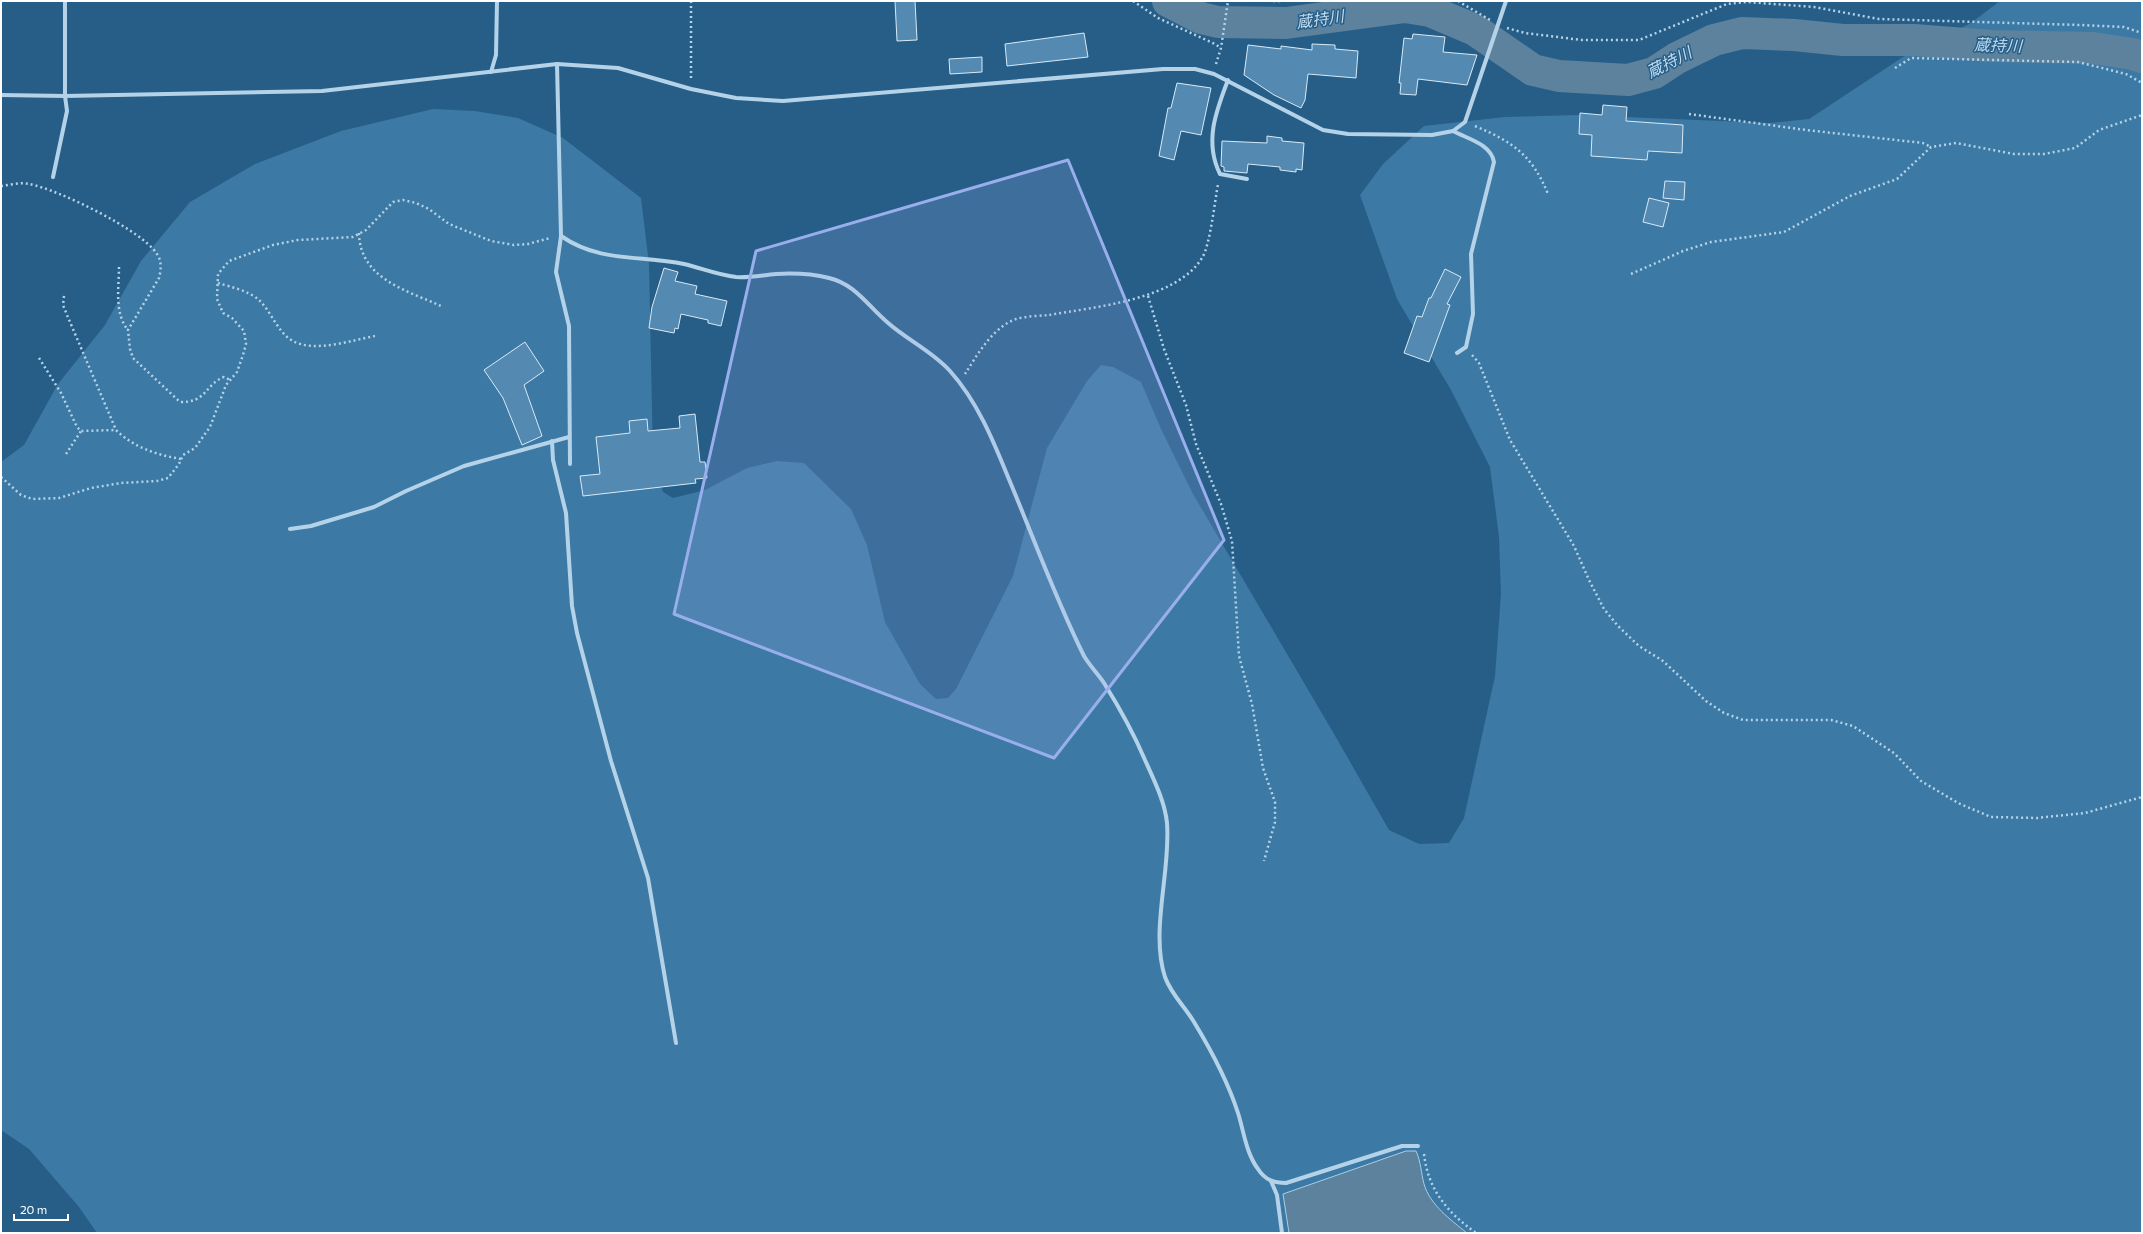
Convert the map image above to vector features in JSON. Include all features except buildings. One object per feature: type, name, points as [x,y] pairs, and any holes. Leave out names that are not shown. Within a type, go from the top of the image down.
[{"type":"street","points":[[53,177],[67,111],[65,96],[65,1]]},
{"type":"street","points":[[491,72],[496,56],[497,1]]},
{"type":"street","points":[[1,95],[65,96],[322,91],[557,64],[618,68],[691,89],[736,98],[783,101],[1163,69],[1195,69],[1214,74],[1228,80],[1323,130],[1348,134],[1432,135],[1453,131],[1465,122],[1506,1]]},
{"type":"street","points":[[557,64],[561,236],[556,272],[569,326],[570,464]]},
{"type":"street","points":[[1228,80],[1215,112],[1212,130],[1213,150],[1216,165],[1220,174],[1247,179]]},
{"type":"street","points":[[1453,131],[1485,146],[1493,154],[1494,162],[1471,254],[1473,314],[1466,347],[1457,353]]},
{"type":"street","points":[[561,236],[575,246],[595,254],[660,260],[737,277],[779,274],[820,276],[841,282],[851,287],[890,325],[932,354],[950,371],[990,434],[1062,607],[1086,660],[1104,683],[1127,724],[1145,758],[1163,803],[1167,822],[1167,850],[1161,944],[1165,978],[1194,1022],[1221,1072],[1238,1111],[1246,1146],[1257,1168],[1267,1179],[1286,1183],[1402,1146],[1418,1146]]},
{"type":"street","points":[[290,529],[311,526],[374,507],[406,491],[464,466],[569,437]]},
{"type":"street","points":[[552,441],[553,460],[566,513],[572,606],[576,626],[609,753],[648,878],[676,1043]]},
{"type":"street","points":[[1272,1181],[1277,1195],[1282,1233]]},
{"type":"path","points":[[691,1],[691,89]]},
{"type":"path","points":[[1133,1],[1158,18],[1221,48]]},
{"type":"path","points":[[1214,74],[1221,48],[1228,1]]},
{"type":"path","points":[[1273,1],[1282,1]]},
{"type":"path","points":[[1458,1],[1499,25],[1525,33],[1582,40],[1639,40],[1727,4],[1747,2],[1814,7],[1879,19],[2080,25],[2124,28],[2142,32]]},
{"type":"path","points":[[1895,68],[1911,58],[2078,62],[2126,74],[2142,83]]},
{"type":"path","points":[[1689,114],[1806,130],[1923,143],[1931,147]]},
{"type":"path","points":[[1631,274],[1683,251],[1711,242],[1784,232],[1850,196],[1897,179],[1931,147],[1956,143],[2014,154],[2044,154],[2075,148],[2099,130],[2142,115]]},
{"type":"path","points":[[1465,122],[1510,144],[1527,156],[1542,178],[1548,194]]},
{"type":"path","points":[[959,383],[978,354],[993,337],[1016,319],[1089,308],[1148,296],[1180,281],[1202,258],[1220,174]]},
{"type":"path","points":[[1,186],[27,184],[84,204],[146,242],[157,254],[161,269],[159,278],[128,330],[129,344],[133,358],[180,402],[195,401],[203,396],[218,379],[224,377],[230,380]]},
{"type":"path","points":[[1,477],[21,495],[32,499],[58,498],[91,488],[121,483],[157,481],[168,478],[181,459],[182,455],[195,448],[210,427],[218,404],[230,380],[237,372],[246,344],[244,331],[232,318],[223,313],[217,299],[218,274],[229,261],[273,245],[305,239],[353,237],[366,230],[393,202],[403,200],[429,208],[449,224],[491,241],[514,246],[528,244],[541,239],[561,236]]},
{"type":"path","points":[[359,234],[360,246],[364,259],[374,272],[403,289],[441,306]]},
{"type":"path","points":[[119,267],[121,322],[128,330]]},
{"type":"path","points":[[218,283],[259,299],[270,313],[280,330],[293,342],[309,345],[332,345],[375,336]]},
{"type":"path","points":[[64,296],[63,305],[116,430],[124,438],[150,451],[181,459]]},
{"type":"path","points":[[1148,296],[1164,349],[1186,405],[1196,444],[1221,504],[1232,541],[1239,656],[1252,704],[1263,768],[1275,802],[1275,822],[1264,861]]},
{"type":"path","points":[[1466,347],[1479,363],[1510,440],[1574,546],[1604,609],[1618,626],[1639,646],[1663,661],[1706,701],[1724,713],[1743,720],[1831,720],[1853,726],[1894,753],[1921,781],[1958,803],[1991,817],[2038,818],[2085,813],[2142,797]]},
{"type":"path","points":[[39,358],[52,376],[80,431]]},
{"type":"path","points":[[80,431],[116,430]]},
{"type":"path","points":[[66,454],[80,431]]},
{"type":"path","points":[[1418,1146],[1424,1148],[1425,1163],[1436,1195],[1446,1208],[1476,1233]]},
{"type":"highlighted area","points":[[1068,160],[1224,540],[1054,758],[674,614],[756,251]]},
{"type":"shaded area","points":[[2000,1],[2142,1],[2142,1233],[97,1233],[79,1207],[29,1149],[1,1130],[1,462],[24,445],[58,384],[105,325],[141,261],[190,202],[255,164],[341,131],[433,109],[475,111],[518,118],[563,138],[641,198],[649,264],[653,459],[663,492],[673,498],[705,490],[747,468],[777,461],[804,463],[851,509],[867,545],[885,622],[920,684],[936,699],[948,698],[956,689],[1013,576],[1047,448],[1087,381],[1101,365],[1113,367],[1141,382],[1161,429],[1193,494],[1389,830],[1419,844],[1449,843],[1464,818],[1495,676],[1501,594],[1499,537],[1490,467],[1451,390],[1397,299],[1360,195],[1383,164],[1424,126],[1505,117],[1577,115],[1770,123],[1809,119],[1906,55],[1971,23]]},
{"type":"shaded area","points":[[1406,1151],[1416,1151],[1424,1184],[1431,1199],[1442,1212],[1467,1233],[1289,1233],[1283,1194]]},
{"type":"waterway","name":"蔵持川","points":[[1168,1],[1201,18],[1218,22],[1286,23],[1405,7],[1430,11],[1475,30],[1533,70],[1559,76],[1628,80],[1654,73],[1677,58],[1714,40],[1742,33],[1794,35],[1843,40],[1914,40],[1991,46],[2093,48],[2133,54],[2142,57]]}]
